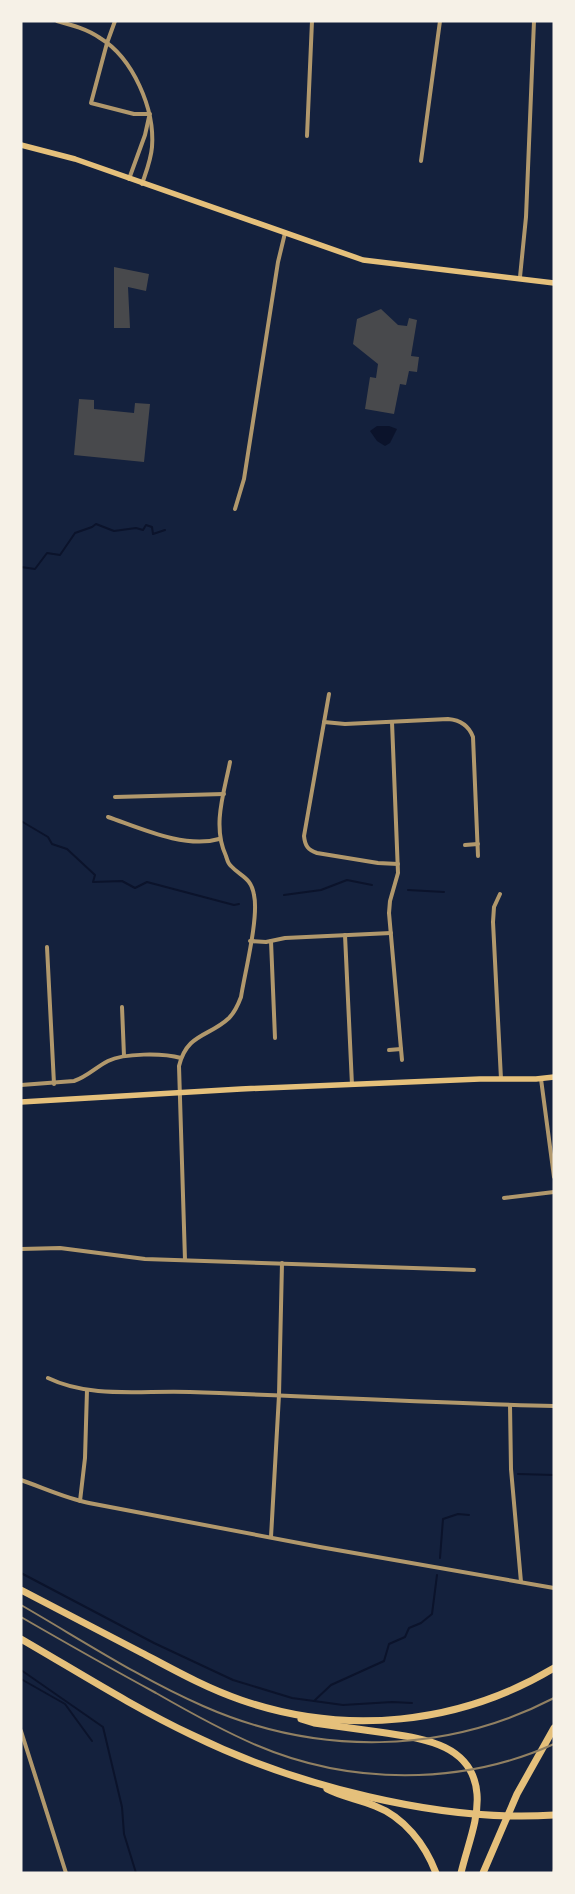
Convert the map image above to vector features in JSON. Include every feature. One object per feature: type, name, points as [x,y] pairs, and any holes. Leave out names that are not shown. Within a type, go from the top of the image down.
[{"type":"highway","points":[[21,1590],[205,1686],[240,1700],[314,1723],[424,1739],[444,1747],[457,1755],[472,1774],[477,1795],[475,1818],[461,1873]]},
{"type":"highway","points":[[21,1639],[143,1710],[193,1736],[248,1760],[313,1782],[414,1806],[522,1816],[554,1815]]},
{"type":"highway","points":[[267,1708],[318,1718],[351,1721],[393,1720],[425,1716],[465,1707],[496,1697],[530,1682],[554,1668]]},
{"type":"highway","points":[[483,1873],[517,1794],[554,1728]]},
{"type":"highway","points":[[313,1782],[340,1796],[374,1805],[394,1816],[419,1842],[429,1857],[436,1873]]},
{"type":"main road","points":[[21,145],[75,159],[363,260],[520,277],[554,283]]},
{"type":"main road","points":[[21,1102],[180,1092],[500,1079],[542,1079],[554,1077]]},
{"type":"street","points":[[57,21],[90,32],[107,43],[123,60],[134,76],[150,114],[152,128],[152,146],[142,184]]},
{"type":"street","points":[[115,21],[107,43],[92,103],[137,114],[150,114]]},
{"type":"street","points":[[307,136],[312,21]]},
{"type":"street","points":[[421,160],[440,21]]},
{"type":"street","points":[[520,277],[526,217],[534,21]]},
{"type":"street","points":[[129,179],[146,135],[150,114]]},
{"type":"street","points":[[235,509],[244,479],[278,262],[285,233]]},
{"type":"street","points":[[329,694],[304,836],[306,845],[308,849],[317,853],[378,863],[398,864]]},
{"type":"street","points":[[324,722],[345,724],[453,719],[461,722],[471,732],[473,737],[478,856]]},
{"type":"street","points":[[392,722],[398,864],[397,879],[389,906],[402,1060]]},
{"type":"street","points":[[185,1260],[179,1066],[181,1058],[192,1042],[228,1019],[241,997],[255,911],[254,892],[244,875],[230,866],[219,839],[219,825],[230,762]]},
{"type":"street","points":[[115,796],[224,794]]},
{"type":"street","points":[[108,817],[166,836],[204,842],[219,839]]},
{"type":"street","points":[[465,844],[478,844]]},
{"type":"street","points":[[500,894],[494,907],[493,922],[500,1079]]},
{"type":"street","points":[[250,941],[260,943],[285,938],[391,933]]},
{"type":"street","points":[[345,935],[352,1085]]},
{"type":"street","points":[[271,941],[273,950],[275,1038]]},
{"type":"street","points":[[47,947],[54,1084]]},
{"type":"street","points":[[122,1007],[124,1056]]},
{"type":"street","points":[[389,1050],[401,1049]]},
{"type":"street","points":[[21,1086],[54,1084],[82,1079],[107,1061],[124,1056],[165,1055],[181,1058]]},
{"type":"street","points":[[542,1079],[554,1178]]},
{"type":"street","points":[[504,1198],[554,1192]]},
{"type":"street","points":[[21,1249],[60,1248],[119,1257],[474,1270]]},
{"type":"street","points":[[271,1537],[279,1395],[282,1264]]},
{"type":"street","points":[[48,1378],[61,1384],[87,1390],[279,1395],[554,1406]]},
{"type":"street","points":[[80,1501],[87,1390]]},
{"type":"street","points":[[510,1405],[511,1469],[521,1582]]},
{"type":"street","points":[[21,1480],[80,1501],[554,1588]]},
{"type":"street","points":[[21,1731],[23,1744],[66,1873]]},
{"type":"water","points":[[377,426],[389,426],[397,429],[390,443],[385,446],[377,441],[370,431]]},
{"type":"building","points":[[114,267],[149,274],[146,291],[128,287],[130,328],[114,328]]},
{"type":"building","points":[[381,309],[398,325],[407,326],[409,318],[417,320],[411,356],[419,357],[417,372],[409,371],[406,385],[400,384],[394,414],[365,409],[370,377],[376,378],[378,364],[353,344],[357,319]]},
{"type":"building","points":[[79,399],[94,400],[94,409],[134,413],[135,403],[150,404],[144,462],[74,455]]},
{"type":"waterway","points":[[21,567],[35,569],[47,553],[60,555],[75,533],[96,524],[114,531],[136,528],[143,530],[146,525],[152,527],[153,534],[165,530]]},
{"type":"waterway","points":[[21,821],[48,837],[52,844],[67,849],[95,875],[93,882],[122,881],[135,888],[147,882],[234,905],[239,904]]},
{"type":"waterway","points":[[284,895],[321,890],[347,880],[372,885]]},
{"type":"waterway","points":[[408,890],[444,892]]},
{"type":"waterway","points":[[518,1474],[554,1475]]},
{"type":"waterway","points":[[440,1558],[443,1519],[458,1514],[469,1515]]},
{"type":"waterway","points":[[21,1573],[154,1643],[233,1680],[292,1698],[343,1705],[392,1702],[412,1703]]},
{"type":"waterway","points":[[314,1701],[331,1685],[384,1661],[389,1644],[405,1637],[409,1628],[421,1623],[432,1614],[437,1575]]},
{"type":"waterway","points":[[21,1670],[103,1727],[122,1807],[124,1834],[136,1873]]},
{"type":"waterway","points":[[21,1679],[65,1704],[92,1741]]},
{"type":"railway","points":[[21,1605],[134,1671],[180,1695],[246,1722],[290,1734],[335,1740],[380,1742],[424,1739],[469,1730],[512,1717],[554,1698]]},
{"type":"railway","points":[[21,1617],[230,1733],[292,1758],[329,1768],[405,1775],[443,1773],[481,1768],[518,1758],[554,1744]]},
{"type":"railway","points":[[553,1873],[554,1869]]}]
